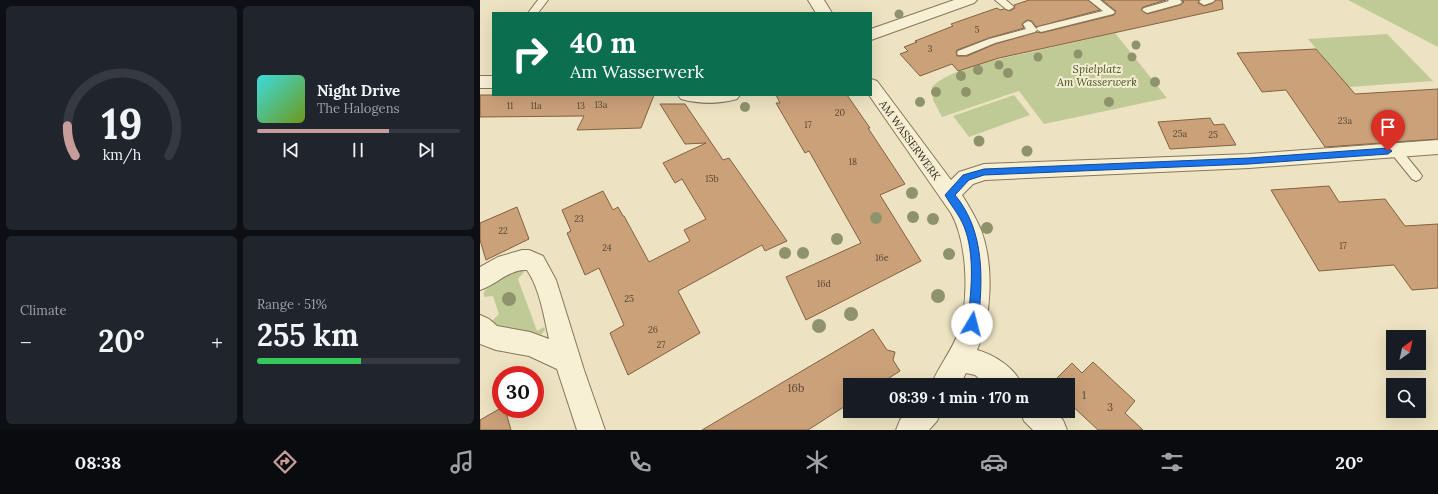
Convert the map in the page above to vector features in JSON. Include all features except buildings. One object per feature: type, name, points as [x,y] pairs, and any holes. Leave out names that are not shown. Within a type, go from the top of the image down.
[{"type":"street","points":[[816,0],[823,12]]},
{"type":"street","points":[[872,35],[968,0]]},
{"type":"street","points":[[480,82],[492,82]]},
{"type":"street","name":"AM WASSERWERK","points":[[872,86],[957,205],[971,232],[976,264],[974,315],[971,334],[949,378]]},
{"type":"street","points":[[699,96],[721,96]]},
{"type":"street","points":[[949,195],[966,178],[984,172],[1249,161],[1438,147]]},
{"type":"street","points":[[480,280],[514,261],[527,259],[535,263],[541,271],[568,361],[591,430]]},
{"type":"street","points":[[480,327],[483,332],[491,336],[528,344],[550,351],[568,361]]},
{"type":"street","points":[[960,358],[983,365],[999,378]]},
{"type":"street","points":[[910,430],[921,418]]},
{"type":"street","points":[[1041,418],[1052,430]]},
{"type":"lane","points":[[534,12],[543,0]]},
{"type":"lane","points":[[1000,0],[1009,7]]},
{"type":"lane","points":[[1041,29],[1110,12],[1094,0]]},
{"type":"lane","points":[[1147,10],[1177,2],[1173,0]]},
{"type":"lane","points":[[962,53],[992,41],[1032,30],[1028,24]]},
{"type":"lane","points":[[1395,150],[1416,176]]},
{"type":"green space","points":[[1348,0],[1438,0],[1438,47]]},
{"type":"green space","name":"Spielplatz Am Wasserwerk","points":[[1115,33],[1167,98],[1044,124],[1019,91],[942,117],[933,100],[932,87],[941,80],[967,68]]},
{"type":"green space","points":[[1387,34],[1433,81],[1349,87],[1308,39]]},
{"type":"green space","points":[[1014,95],[1030,115],[969,137],[953,116]]},
{"type":"green space","points":[[524,272],[518,279],[537,331],[544,327],[545,330],[541,335],[492,325],[491,322],[499,314],[493,296],[484,297],[484,292],[501,278],[511,273]]},
{"type":"route","points":[[972,324],[976,292],[976,264],[971,232],[966,220],[949,195],[966,178],[984,172],[1249,161],[1388,151]]}]
